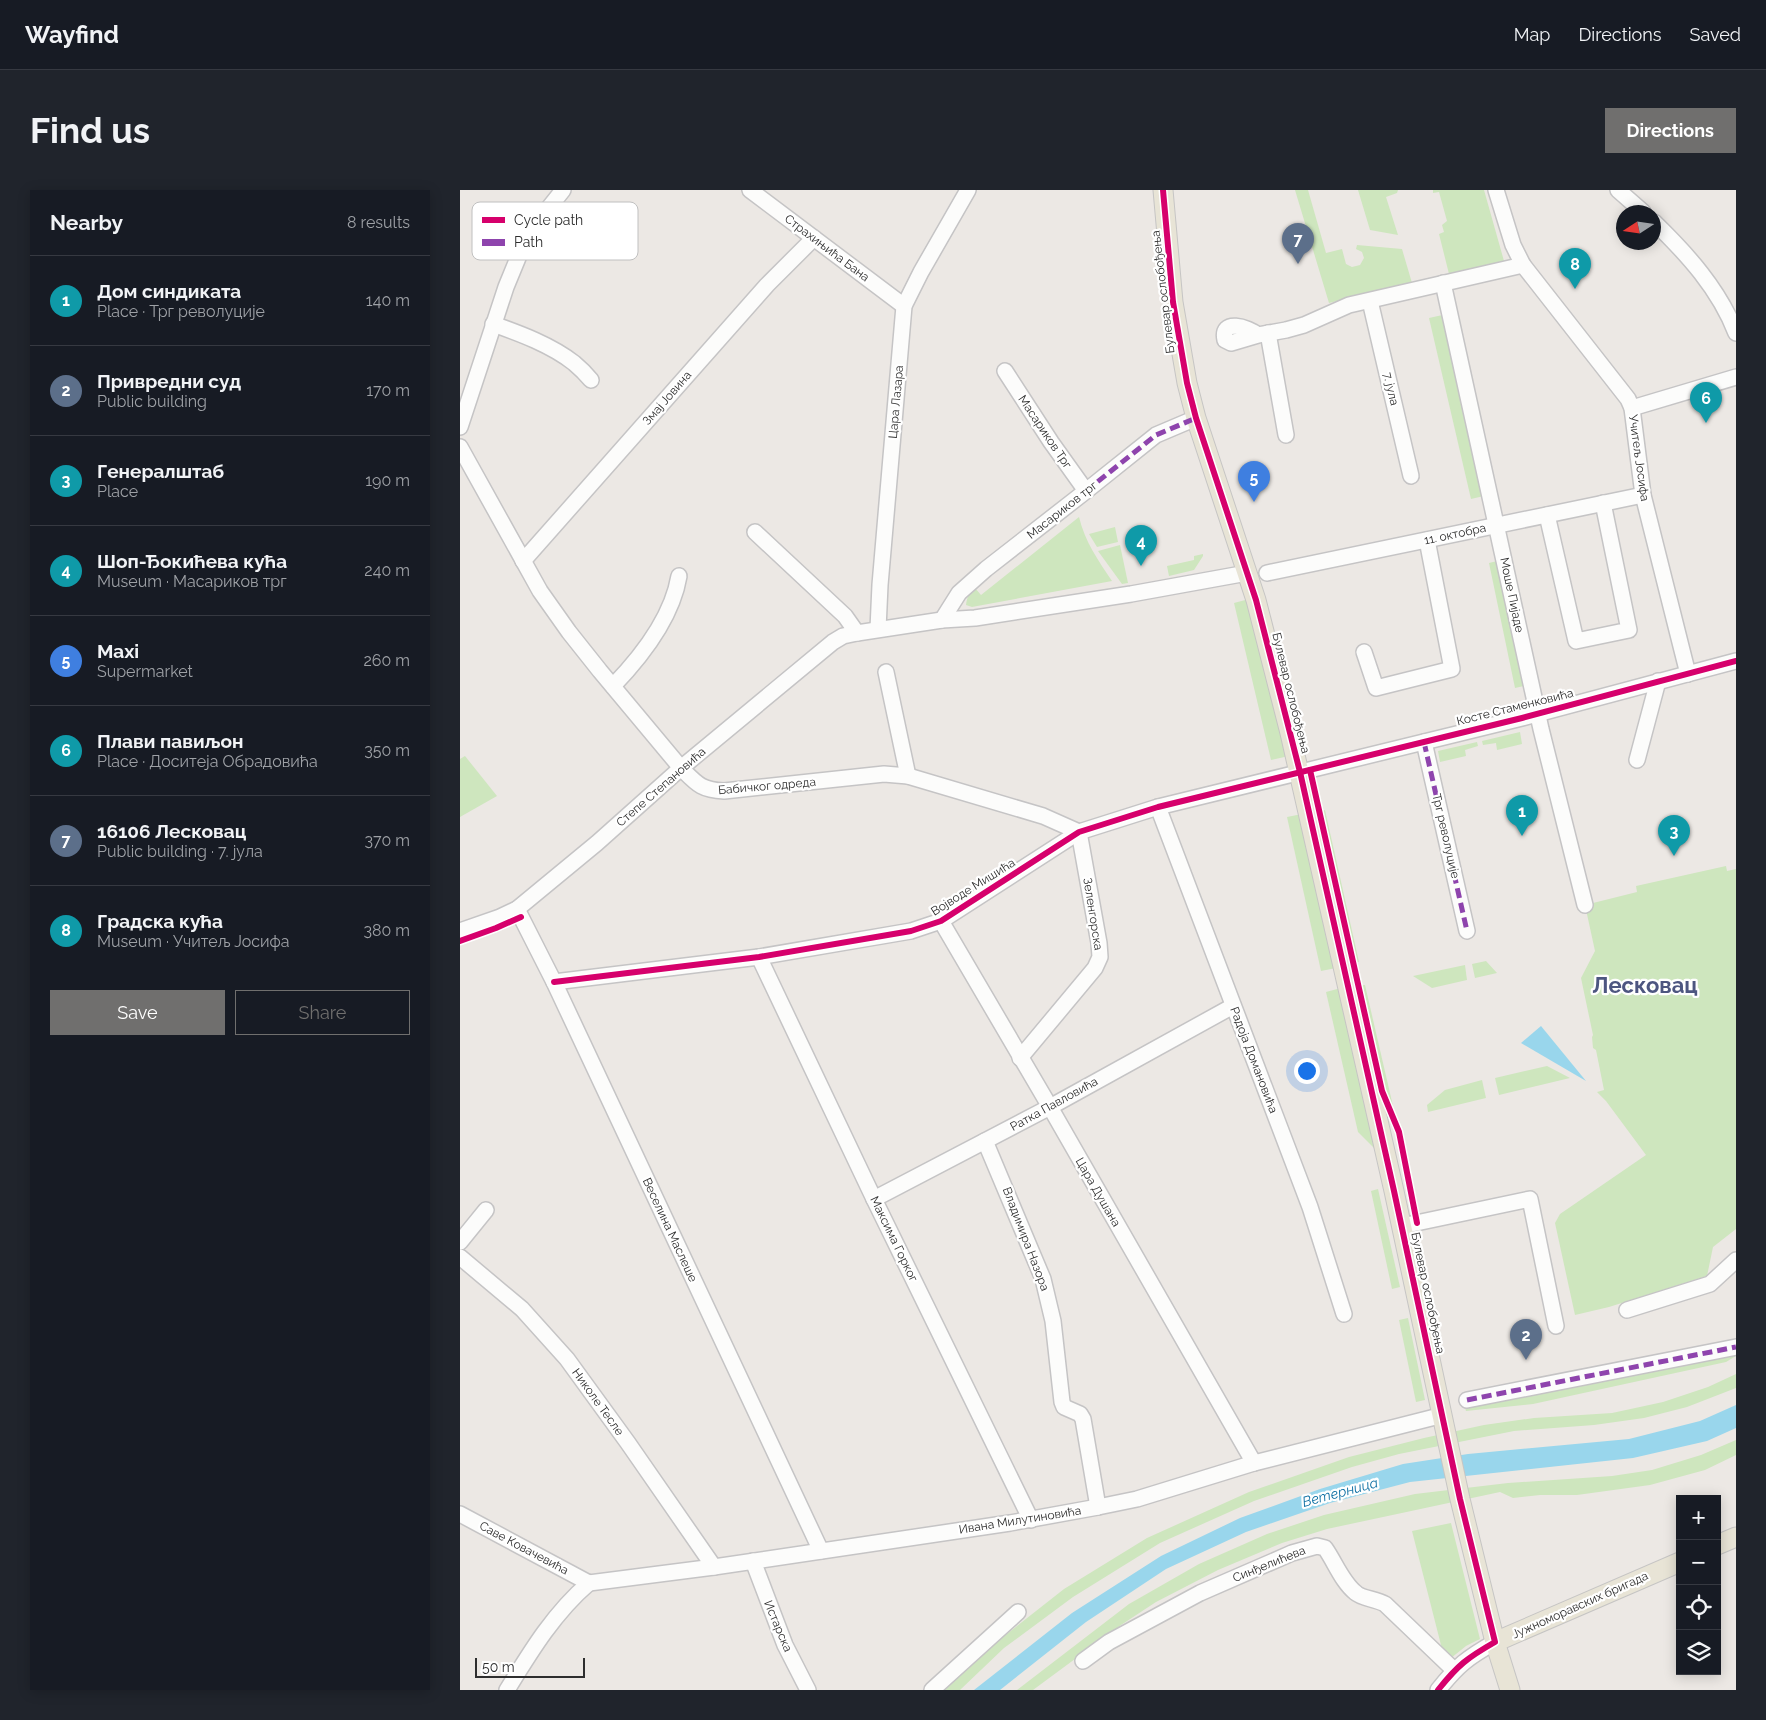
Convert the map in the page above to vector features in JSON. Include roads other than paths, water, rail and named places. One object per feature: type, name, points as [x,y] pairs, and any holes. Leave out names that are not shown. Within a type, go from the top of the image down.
[{"type":"main road","name":"Булевар ослобођења","points":[[1163,190],[1176,324],[1196,418],[1256,600],[1300,772],[1402,1226],[1460,1499],[1495,1642],[1510,1690]]},
{"type":"main road","points":[[1721,1543],[1736,1537]]},
{"type":"main road","name":"Јужноморавских бригада","points":[[1495,1642],[1676,1564]]},
{"type":"street","points":[[553,202],[563,190]]},
{"type":"street","name":"Страхињића Бана","points":[[750,190],[904,306]]},
{"type":"street","name":"Цара Лазара","points":[[878,629],[880,585],[904,306],[921,272],[968,190]]},
{"type":"street","name":"Учитељ Јосифа","points":[[1496,190],[1513,245],[1523,265],[1628,399],[1632,408],[1644,495],[1688,674]]},
{"type":"street","points":[[1618,190],[1635,205]]},
{"type":"street","points":[[1661,229],[1702,273],[1723,306],[1736,332]]},
{"type":"street","name":"Змај Јовина","points":[[523,561],[767,285],[814,238]]},
{"type":"street","points":[[460,427],[493,324],[517,260]]},
{"type":"street","points":[[1286,435],[1263,334],[1304,325],[1349,305],[1370,302],[1523,265]]},
{"type":"street","name":"Моше Пијаде","points":[[1444,284],[1538,714],[1585,905]]},
{"type":"street","name":"7. јула","points":[[1370,302],[1411,476]]},
{"type":"street","points":[[493,324],[523,335],[557,352],[575,363],[591,380]]},
{"type":"street","name":"Масариков Трг","points":[[1005,371],[1051,442],[1086,491]]},
{"type":"street","points":[[1632,408],[1736,378]]},
{"type":"street","name":"Масариков трг","points":[[942,620],[959,593],[979,575],[1156,435],[1196,418]]},
{"type":"street","name":"Бабичког одреда","points":[[460,447],[540,590],[569,632],[681,768],[700,787],[709,791],[724,792],[884,774],[908,776],[1043,816],[1079,832]]},
{"type":"street","name":"11. октобра","points":[[1267,573],[1644,495]]},
{"type":"street","points":[[1547,515],[1576,641],[1629,630],[1604,503]]},
{"type":"street","points":[[755,532],[845,616],[857,633],[1061,605],[1247,573]]},
{"type":"street","points":[[1364,652],[1376,688],[1452,669],[1427,540]]},
{"type":"street","points":[[613,686],[633,665],[653,637],[672,603],[679,576]]},
{"type":"street","name":"Степе Степановића","points":[[460,931],[517,909],[597,843],[681,768],[833,642],[843,636],[857,633]]},
{"type":"street","name":"Косте Стаменковића","points":[[1300,772],[1538,714],[1736,661]]},
{"type":"street","points":[[886,672],[908,776]]},
{"type":"street","points":[[1637,760],[1658,681]]},
{"type":"street","name":"Трг револуције","points":[[1424,742],[1467,931]]},
{"type":"street","name":"Војводе Мишића","points":[[554,982],[759,957],[911,931],[941,921],[1079,832],[1158,807],[1300,772]]},
{"type":"street","name":"Радоја Домановића","points":[[1158,807],[1310,1207],[1344,1314]]},
{"type":"street","name":"Зеленгорска","points":[[1020,1058],[1095,968],[1100,957],[1079,832]]},
{"type":"street","name":"Веселина Маслеше","points":[[517,909],[554,982],[821,1551]]},
{"type":"street","name":"Цара Душана","points":[[941,921],[1254,1463]]},
{"type":"street","name":"Максима Горког","points":[[759,957],[874,1199],[1031,1520]]},
{"type":"street","name":"Ратка Павловића","points":[[874,1199],[1050,1107],[1233,1006]]},
{"type":"street","name":"Владимира Назора","points":[[985,1141],[1043,1279],[1053,1321],[1062,1402],[1064,1407],[1080,1414],[1083,1419],[1098,1507]]},
{"type":"street","points":[[1402,1226],[1530,1199],[1556,1326]]},
{"type":"street","points":[[460,1242],[486,1210]]},
{"type":"street","name":"Николе Тесле","points":[[460,1257],[522,1309],[567,1359],[714,1567]]},
{"type":"street","points":[[1627,1310],[1710,1284],[1736,1260]]},
{"type":"street","points":[[1468,1400],[1736,1346]]},
{"type":"street","name":"Ивана Милутиновића","points":[[589,1582],[714,1567],[1031,1520],[1136,1499],[1254,1463],[1444,1424]]},
{"type":"street","name":"Саве Ковачевића","points":[[460,1514],[589,1582]]},
{"type":"street","name":"Синђелићева","points":[[1083,1661],[1109,1642],[1200,1593],[1292,1552],[1316,1546],[1325,1548],[1356,1594],[1376,1599],[1385,1604],[1454,1670]]},
{"type":"street","name":"Истарска","points":[[753,1561],[785,1645],[808,1690]]},
{"type":"street","points":[[507,1690],[552,1621],[589,1582]]},
{"type":"street","points":[[932,1690],[1018,1612]]},
{"type":"street","name":"Јужноморавских бригада","points":[[1438,1690],[1454,1670],[1469,1657],[1495,1642]]},
{"type":"water","points":[[1541,1026],[1586,1081],[1521,1043]]},
{"type":"water","name":"Ветерница","points":[[1736,1405],[1736,1428],[1707,1441],[1633,1458],[1410,1482],[1330,1503],[1246,1532],[1166,1569],[1086,1622],[1000,1690],[974,1690],[1072,1613],[1161,1556],[1240,1518],[1320,1489],[1403,1464],[1468,1454],[1629,1439],[1700,1421]]},
{"type":"place","name":"16106 Лесковац","points":[[1298,264]]},
{"type":"place","name":"Градска кућа","points":[[1575,289]]},
{"type":"place","name":"Плави павиљон","points":[[1706,423]]},
{"type":"place","name":"Maxi","points":[[1254,502]]},
{"type":"place","name":"Шоп-Ђокићева кућа","points":[[1141,566]]},
{"type":"place","name":"Дом синдиката","points":[[1522,836]]},
{"type":"place","name":"Генералштаб","points":[[1674,856]]},
{"type":"place","name":"Привредни суд","points":[[1526,1360]]},
{"type":"district","name":"Лесковац","points":[[1645,985]]}]
